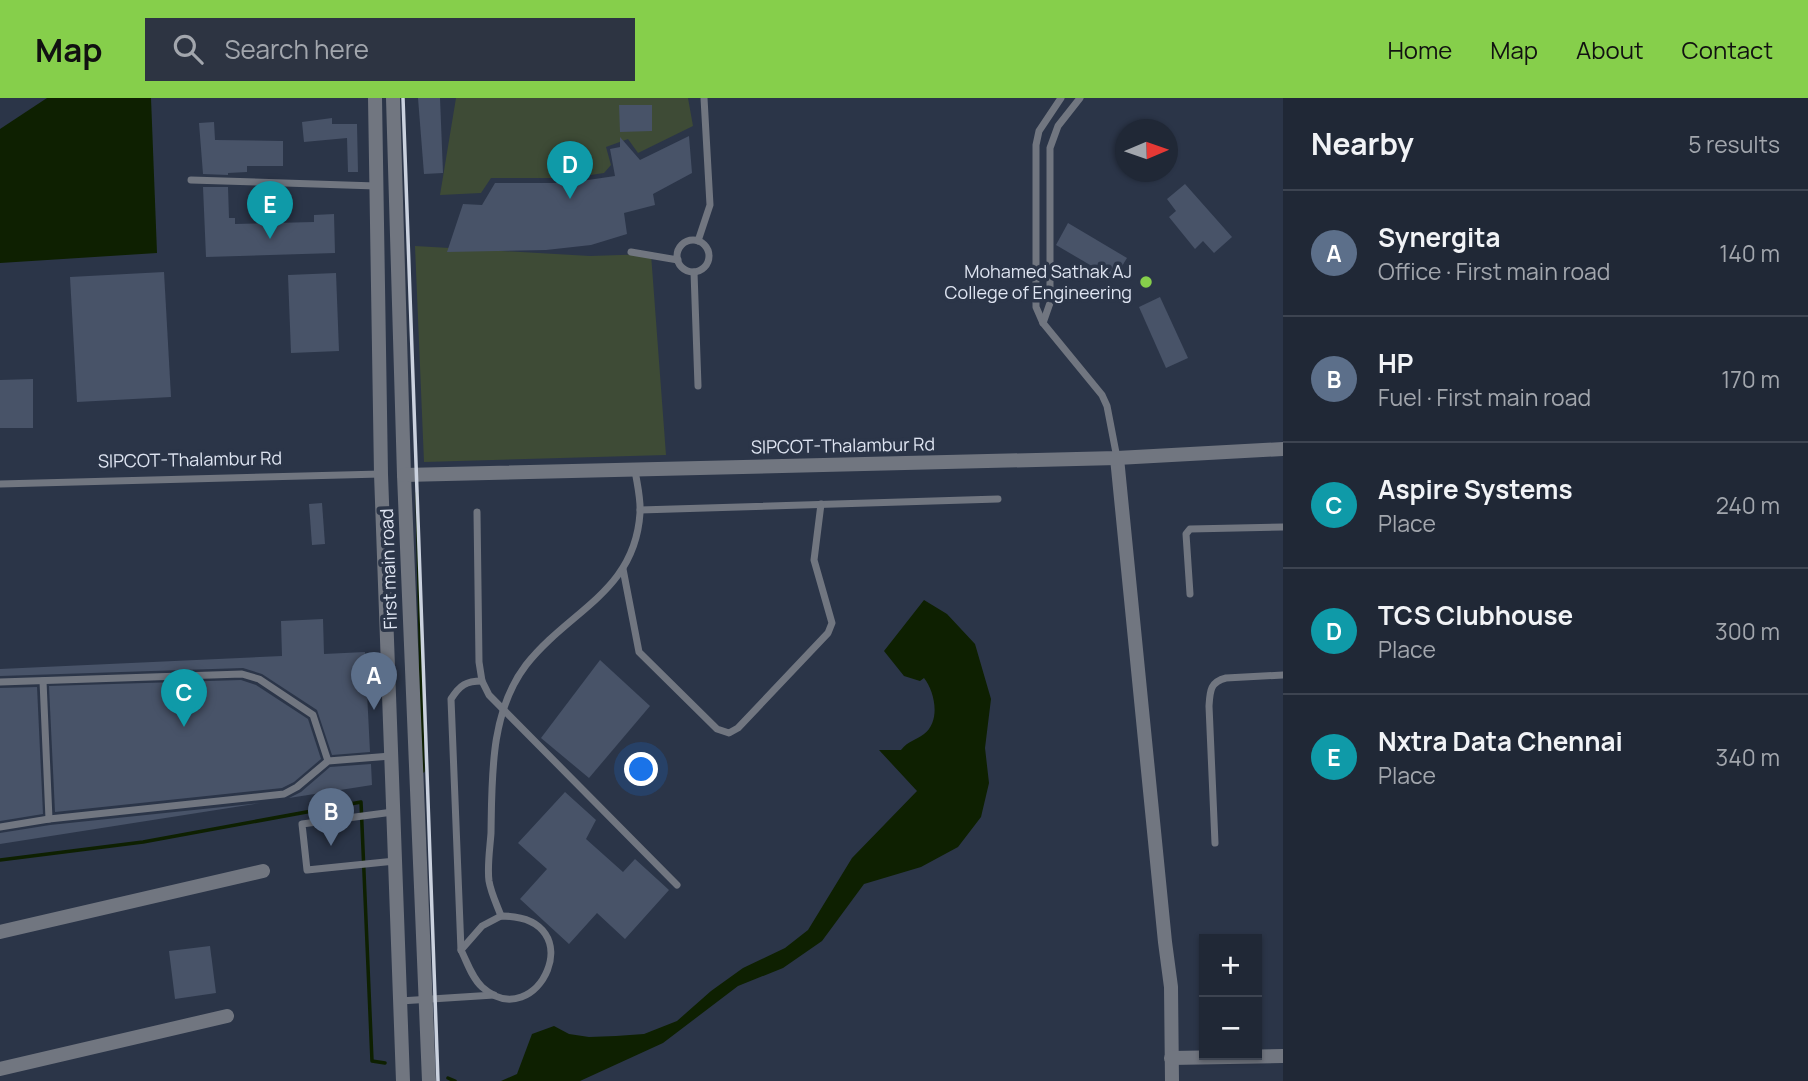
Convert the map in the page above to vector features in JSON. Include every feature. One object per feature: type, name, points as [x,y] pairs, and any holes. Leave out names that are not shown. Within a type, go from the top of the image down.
[{"type":"street","points":[[375,98],[381,474],[403,1081]]},
{"type":"street","name":"First main road","points":[[393,98],[404,475],[429,1081]]},
{"type":"street","name":"SIPCOT-Thalambur Rd","points":[[404,475],[1117,458],[1283,449]]},
{"type":"street","points":[[1117,458],[1171,987],[1172,1081]]},
{"type":"street","points":[[0,932],[262,871]]},
{"type":"street","points":[[0,1069],[227,1016]]},
{"type":"street","points":[[1171,1059],[1283,1056]]},
{"type":"lane","points":[[698,241],[710,205],[704,98]]},
{"type":"lane","points":[[1061,98],[1042,125],[1035,145],[1036,307],[1043,323],[1102,395],[1107,406],[1117,458]]},
{"type":"lane","points":[[1043,323],[1050,303],[1050,148],[1058,126],[1080,98]]},
{"type":"lane","points":[[191,180],[377,186]]},
{"type":"lane","points":[[690,241],[698,241],[705,246],[709,257],[704,268],[694,272],[682,268],[678,260],[682,245],[690,241]]},
{"type":"lane","points":[[631,252],[678,260]]},
{"type":"lane","points":[[694,272],[698,386]]},
{"type":"lane","points":[[501,916],[489,880],[493,771],[503,707],[510,689],[527,664],[612,584],[623,569],[637,538],[640,510],[635,471]]},
{"type":"lane","name":"SIPCOT-Thalambur Rd","points":[[0,484],[381,474]]},
{"type":"lane","points":[[640,510],[998,499]]},
{"type":"lane","points":[[623,569],[639,652],[717,729],[729,733],[738,729],[828,633],[832,623],[814,560],[821,504]]},
{"type":"lane","points":[[477,512],[480,662],[482,681],[489,695],[677,885]]},
{"type":"lane","points":[[1190,594],[1186,534],[1191,529],[1283,527]]},
{"type":"lane","points":[[0,682],[242,674],[259,679],[313,715],[328,761]]},
{"type":"lane","points":[[1215,843],[1209,706],[1212,685],[1217,680],[1226,678],[1283,674]]},
{"type":"lane","points":[[43,681],[49,819]]},
{"type":"lane","points":[[482,681],[467,681],[451,699],[461,950],[482,987],[494,995]]},
{"type":"lane","points":[[0,827],[49,819],[284,793],[297,787],[328,761],[391,756]]},
{"type":"lane","points":[[394,812],[302,824],[307,870],[395,861]]},
{"type":"lane","points":[[400,1001],[494,995],[507,998],[521,996],[533,991],[543,981],[551,956],[549,942],[542,930],[532,921],[519,916],[501,916],[482,926],[461,950]]},
{"type":"shaded area","points":[[47,98],[151,98],[157,253],[0,263],[0,129]]},
{"type":"shaded area","points":[[456,98],[688,98],[693,126],[638,153],[628,139],[606,147],[611,165],[604,173],[571,178],[491,178],[481,193],[440,195]]},
{"type":"shaded area","points":[[415,246],[590,256],[651,254],[666,455],[424,462]]},
{"type":"shaded area","points":[[924,600],[947,614],[975,644],[991,699],[985,748],[989,783],[981,817],[958,847],[921,867],[864,884],[822,941],[783,968],[738,986],[663,1043],[580,1081],[501,1081],[517,1074],[532,1034],[554,1026],[569,1034],[589,1037],[644,1034],[677,1021],[711,991],[743,968],[785,948],[808,930],[852,858],[917,791],[879,750],[901,750],[924,734],[933,722],[933,698],[924,678],[920,681],[904,676],[884,651]]},
{"type":"building","points":[[418,98],[440,98],[443,173],[424,174]]},
{"type":"building","points":[[619,105],[652,105],[652,131],[620,132]]},
{"type":"building","points":[[332,118],[332,124],[357,124],[358,172],[348,172],[347,138],[304,142],[302,122]]},
{"type":"building","points":[[214,122],[215,140],[283,141],[283,166],[247,166],[247,172],[228,175],[203,174],[199,123]]},
{"type":"building","points":[[689,136],[692,173],[653,194],[655,205],[624,213],[627,234],[591,245],[546,250],[447,252],[463,204],[482,205],[495,183],[568,183],[615,176],[610,149],[620,147],[620,137],[640,160]]},
{"type":"building","points":[[1185,184],[1232,237],[1214,253],[1203,241],[1195,249],[1169,217],[1176,211],[1167,199]]},
{"type":"building","points":[[203,187],[228,187],[229,218],[235,218],[235,224],[314,222],[314,215],[334,214],[335,253],[206,257]]},
{"type":"building","points":[[1068,223],[1127,258],[1114,279],[1056,245]]},
{"type":"building","points":[[164,272],[171,397],[77,402],[70,277]]},
{"type":"building","points":[[336,273],[339,351],[291,353],[288,275]]},
{"type":"building","points":[[1160,297],[1188,358],[1166,368],[1139,307]]},
{"type":"building","points":[[33,379],[33,428],[0,428],[0,380]]},
{"type":"building","points":[[322,503],[325,544],[312,545],[309,504]]},
{"type":"building","points":[[323,619],[324,654],[365,652],[370,752],[332,755],[317,710],[262,674],[243,668],[0,676],[0,669],[282,656],[281,621]]},
{"type":"building","points":[[600,660],[650,706],[589,778],[541,738]]},
{"type":"building","points":[[241,680],[256,685],[308,719],[321,759],[294,782],[282,788],[55,812],[49,686]]},
{"type":"building","points":[[37,687],[43,814],[0,821],[0,688]]},
{"type":"building","points":[[371,764],[372,785],[289,798],[301,792],[330,767]]},
{"type":"building","points":[[565,792],[596,820],[586,839],[623,872],[635,859],[669,890],[625,939],[597,913],[569,944],[520,899],[547,869],[518,843]]},
{"type":"building","points":[[261,803],[0,844],[0,833],[50,825]]},
{"type":"building","points":[[210,946],[216,993],[175,999],[169,951]]},
{"type":"waterway","points":[[417,493],[423,771]]},
{"type":"waterway","points":[[0,860],[143,842],[361,802],[372,1061],[385,1063]]},
{"type":"waterway","points":[[448,1078],[455,1081]]},
{"type":"railway","points":[[403,98],[438,1081]]},
{"type":"place","name":"TCS Clubhouse","points":[[570,199]]},
{"type":"place","name":"Nxtra Data Chennai","points":[[270,239]]},
{"type":"place","name":"Mohamed Sathak AJ College of Engineering","points":[[1146,282]]},
{"type":"place","name":"Synergita","points":[[374,710]]},
{"type":"place","name":"Aspire Systems","points":[[184,727]]},
{"type":"place","name":"HP","points":[[331,846]]}]
